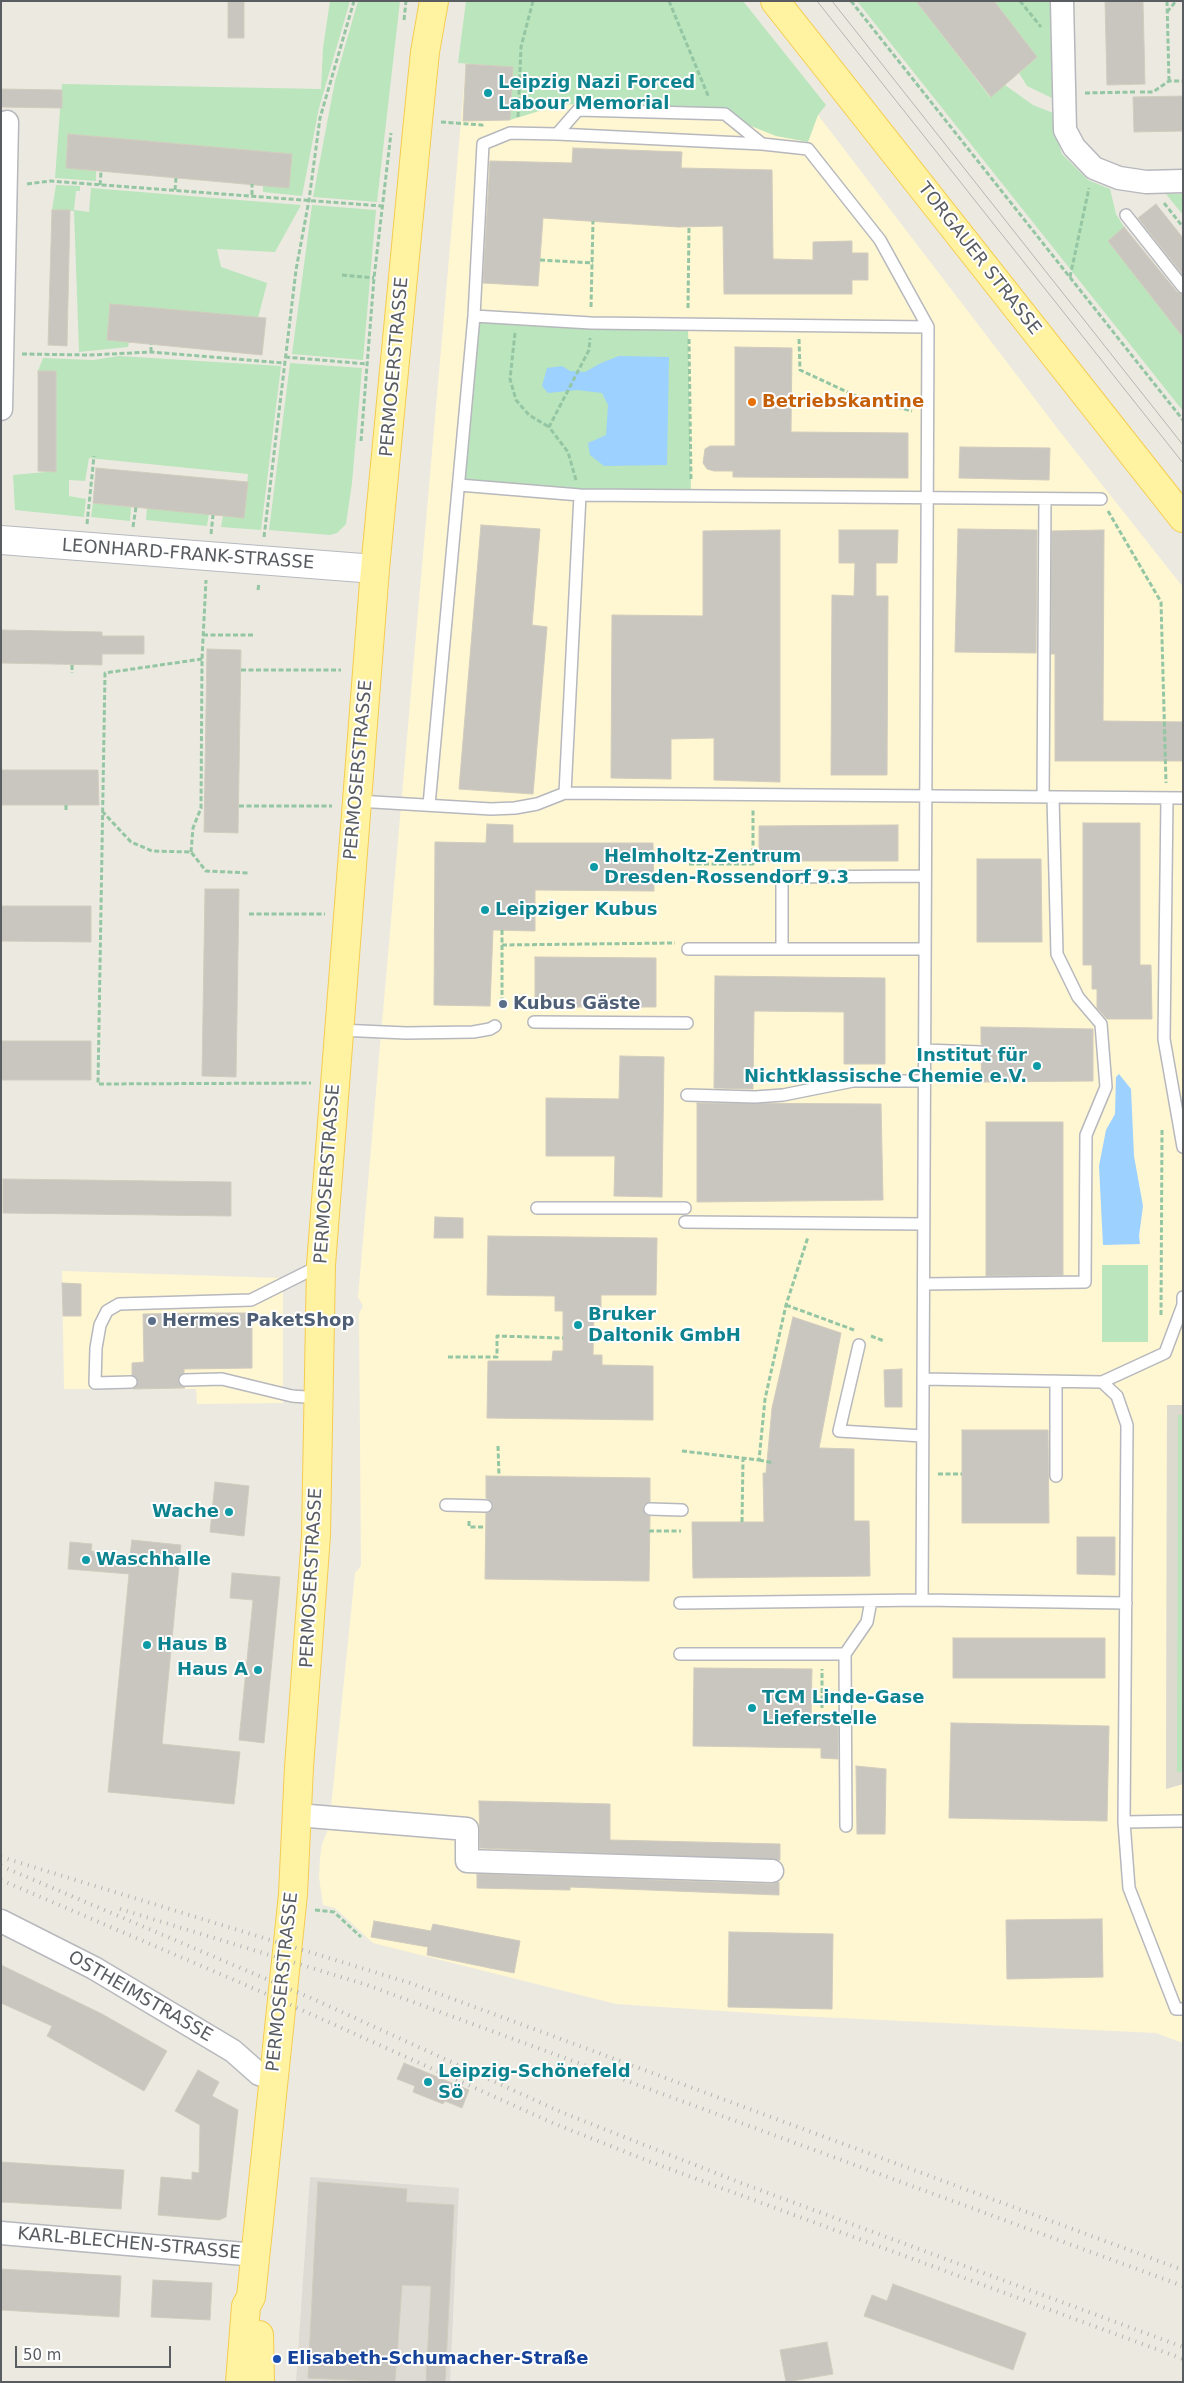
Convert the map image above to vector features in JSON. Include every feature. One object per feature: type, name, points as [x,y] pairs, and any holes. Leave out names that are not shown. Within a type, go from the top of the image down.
[{"type":"main road","name":"PERMOSERSTRASSE","points":[[425,52],[426,1]]},
{"type":"main road","name":"PERMOSERSTRASSE","points":[[260,2382],[259,2329],[257,2311],[252,2297],[293,1894],[316,1535],[320,1265],[339,1030],[344,803],[375,568],[425,52],[434,1]]},
{"type":"main road","name":"TORGAUER STRASSE","points":[[775,1],[1183,518]]},
{"type":"main road","name":"PERMOSERSTRASSE","points":[[240,2382],[246,2306],[252,2297]]},
{"type":"street","points":[[1062,1],[1065,130],[1074,147],[1094,168],[1119,178],[1146,182],[1183,181]]},
{"type":"street","points":[[1,409],[7,122]]},
{"type":"street","name":"LEONHARD-FRANK-STRASSE","points":[[1,540],[261,561],[375,568]]},
{"type":"street","points":[[297,1815],[467,1828],[467,1861],[772,1870]]},
{"type":"street","name":"OSTHEIMSTRASSE","points":[[1,1922],[94,1968],[233,2051],[259,2074],[273,2079]]},
{"type":"street","name":"KARL-BLECHEN-STRASSE","points":[[1,2233],[256,2255]]},
{"type":"lane","points":[[557,134],[578,110],[725,114],[762,144]]},
{"type":"lane","points":[[429,805],[474,316],[483,144],[510,133],[518,133],[762,144],[808,149],[880,240],[928,327],[922,1600]]},
{"type":"lane","points":[[1126,215],[1183,287]]},
{"type":"lane","points":[[474,316],[590,323],[928,327]]},
{"type":"lane","points":[[459,485],[580,495],[1101,499]]},
{"type":"lane","points":[[565,793],[580,495]]},
{"type":"lane","points":[[924,1284],[1085,1282],[1086,1135],[1106,1087],[1101,1024],[1078,997],[1056,954],[1048,798],[1045,499]]},
{"type":"lane","points":[[344,803],[491,809],[515,808],[537,804],[565,793],[1183,798]]},
{"type":"lane","points":[[1167,798],[1164,1038],[1183,1147]]},
{"type":"lane","points":[[782,949],[782,877],[926,876]]},
{"type":"lane","points":[[683,946],[782,949],[925,949]]},
{"type":"lane","points":[[534,1022],[687,1023]]},
{"type":"lane","points":[[339,1030],[406,1033],[473,1032],[490,1030],[495,1026]]},
{"type":"lane","points":[[924,1050],[981,1052]]},
{"type":"lane","points":[[686,1095],[754,1097],[783,1095],[854,1081],[924,1081]]},
{"type":"lane","points":[[537,1208],[685,1208]]},
{"type":"lane","points":[[685,1222],[924,1224]]},
{"type":"lane","points":[[132,1382],[96,1383],[96,1348],[100,1325],[107,1311],[119,1304],[221,1308],[251,1300],[320,1265]]},
{"type":"lane","points":[[923,1379],[1102,1382],[1165,1353],[1183,1305],[1183,1297]]},
{"type":"lane","points":[[859,1345],[839,1431],[923,1436]]},
{"type":"lane","points":[[184,1380],[222,1374],[292,1396],[319,1398]]},
{"type":"lane","points":[[1056,1381],[1056,1476]]},
{"type":"lane","points":[[1102,1382],[1117,1396],[1127,1425],[1124,1822],[1129,1888],[1176,2009],[1183,2009]]},
{"type":"lane","points":[[446,1505],[486,1506]]},
{"type":"lane","points":[[650,1509],[682,1510]]},
{"type":"lane","points":[[680,1603],[922,1600],[1126,1603]]},
{"type":"lane","points":[[846,1826],[845,1654],[867,1622],[871,1601]]},
{"type":"lane","points":[[680,1654],[845,1654]]},
{"type":"lane","points":[[1124,1822],[1183,1822]]},
{"type":"path","points":[[258,590],[284,357],[320,118],[354,1]]},
{"type":"path","points":[[518,133],[520,47],[533,1]]},
{"type":"path","points":[[669,1],[702,78],[714,114]]},
{"type":"path","points":[[851,1],[1183,420]]},
{"type":"path","points":[[1167,1],[1169,81]]},
{"type":"path","points":[[1167,12],[1176,1]]},
{"type":"path","points":[[1140,92],[1153,92],[1169,81],[1183,81]]},
{"type":"path","points":[[1076,93],[1135,92]]},
{"type":"path","points":[[418,121],[482,125],[483,144]]},
{"type":"path","points":[[1070,277],[1094,168]]},
{"type":"path","points":[[100,185],[101,172]]},
{"type":"path","points":[[175,190],[176,178]]},
{"type":"path","points":[[6,186],[50,181],[382,206],[367,364],[284,357]]},
{"type":"path","points":[[252,184],[252,195]]},
{"type":"path","points":[[549,427],[589,350],[593,263],[592,221]]},
{"type":"path","points":[[689,226],[688,325],[691,495]]},
{"type":"path","points":[[540,260],[593,263]]},
{"type":"path","points":[[342,275],[374,278]]},
{"type":"path","points":[[520,320],[513,339],[510,379],[516,400],[529,415],[549,427],[568,452],[580,495]]},
{"type":"path","points":[[798,326],[800,370],[858,397],[928,415]]},
{"type":"path","points":[[151,344],[151,352]]},
{"type":"path","points":[[225,358],[226,351]]},
{"type":"path","points":[[3,354],[90,355],[151,352],[284,363]]},
{"type":"path","points":[[84,547],[94,456]]},
{"type":"path","points":[[1101,499],[1161,602],[1167,798]]},
{"type":"path","points":[[211,534],[214,515]]},
{"type":"path","points":[[206,586],[202,659],[200,808],[193,828],[191,852],[206,871],[250,872]]},
{"type":"path","points":[[203,635],[254,635]]},
{"type":"path","points":[[202,659],[104,673],[98,1084],[312,1083]]},
{"type":"path","points":[[72,665],[72,673]]},
{"type":"path","points":[[241,670],[341,670]]},
{"type":"path","points":[[689,864],[753,864],[753,795]]},
{"type":"path","points":[[239,806],[344,803]]},
{"type":"path","points":[[66,805],[66,811]]},
{"type":"path","points":[[101,811],[131,842],[152,851],[191,852]]},
{"type":"path","points":[[249,914],[325,914]]},
{"type":"path","points":[[502,930],[502,1000]]},
{"type":"path","points":[[502,944],[683,946]]},
{"type":"path","points":[[1160,1316],[1162,1125]]},
{"type":"path","points":[[760,1460],[765,1399],[786,1305],[813,1223]]},
{"type":"path","points":[[786,1305],[858,1331]]},
{"type":"path","points":[[866,1334],[884,1341]]},
{"type":"path","points":[[448,1357],[497,1357],[497,1336],[563,1338]]},
{"type":"path","points":[[498,1446],[499,1476]]},
{"type":"path","points":[[682,1451],[774,1463]]},
{"type":"path","points":[[742,1522],[743,1458]]},
{"type":"path","points":[[923,1473],[962,1474]]},
{"type":"path","points":[[649,1531],[681,1531]]},
{"type":"path","points":[[822,1653],[822,1708]]},
{"type":"path","points":[[311,1902],[312,1910],[334,1912],[361,1937]]},
{"type":"shaded area","points":[[476,1],[818,115],[1061,433],[1183,587],[1183,1405],[1167,1406],[1166,1789],[1183,1784],[1183,2043],[1156,2033],[798,2016],[616,2004],[373,1943],[335,1908],[323,1905],[319,1877],[320,1858],[322,1844],[329,1827],[355,1573],[361,1566],[359,1314],[363,1306],[358,1297],[466,64]]},
{"type":"shaded area","points":[[62,1271],[283,1278],[283,1403],[197,1404],[196,1389],[64,1389]]},
{"type":"shaded area","points":[[1167,1405],[1183,1405],[1183,1784],[1166,1789]]},
{"type":"shaded area","points":[[310,2177],[459,2188],[450,2382],[296,2382]]},
{"type":"green space","points":[[330,1],[350,1],[319,108],[302,196],[263,192],[263,185],[289,187],[292,154],[68,134],[66,167],[96,171],[96,181],[55,178],[62,84],[321,89],[323,48]]},
{"type":"green space","points":[[358,1],[400,1],[377,202],[313,197],[335,81]]},
{"type":"green space","points":[[466,1],[743,1],[826,105],[818,115],[808,142],[776,136],[746,124],[727,111],[562,104],[510,120],[513,67],[458,63]]},
{"type":"green space","points":[[857,1],[916,1],[990,97],[1005,85],[1033,105],[1053,113],[1056,135],[1062,154],[1088,180],[1110,189],[1116,214],[1124,227],[1108,241],[1183,337],[1183,411]]},
{"type":"green space","points":[[994,1],[1050,1],[1052,98],[1027,86],[1019,73],[1037,57]]},
{"type":"green space","points":[[56,185],[80,186],[80,191],[76,191],[74,210],[89,212],[91,188],[301,205],[275,252],[217,249],[221,267],[267,283],[258,318],[110,305],[107,340],[129,342],[128,347],[79,352],[74,211],[52,210]]},
{"type":"green space","points":[[1166,194],[1183,194],[1183,215]]},
{"type":"green space","points":[[312,205],[376,210],[363,360],[292,354]]},
{"type":"green space","points":[[474,316],[688,325],[691,495],[459,485]]},
{"type":"green space","points":[[119,356],[281,366],[261,530],[221,527],[223,516],[244,517],[248,474],[89,458],[85,481],[69,480],[69,496],[86,499],[84,517],[15,510],[13,475],[56,471],[56,371],[38,371],[43,358],[93,360]]},
{"type":"green space","points":[[290,363],[362,368],[352,483],[346,524],[337,533],[330,535],[269,530]]},
{"type":"green space","points":[[93,503],[131,507],[130,521],[91,517]]},
{"type":"green space","points":[[147,508],[209,514],[207,526],[146,520]]},
{"type":"green space","points":[[1102,1265],[1148,1265],[1148,1342],[1102,1342]]},
{"type":"green space","points":[[1178,1415],[1183,1415],[1183,1772],[1177,1772]]},
{"type":"water","points":[[619,356],[669,357],[667,465],[604,466],[590,455],[588,443],[606,435],[608,405],[602,393],[577,390],[548,393],[542,386],[547,368],[562,366],[570,371],[585,372]]},
{"type":"water","points":[[1119,1074],[1131,1089],[1134,1156],[1143,1206],[1139,1236],[1140,1244],[1103,1245],[1099,1166],[1106,1130],[1115,1114],[1116,1077]]},
{"type":"building","points":[[228,1],[244,1],[244,38],[228,38]]},
{"type":"building","points":[[916,1],[994,1],[1037,57],[991,97]]},
{"type":"building","points":[[1105,1],[1143,1],[1145,84],[1107,85]]},
{"type":"building","name":"Leipzig Nazi Forced Labour Memorial","points":[[466,64],[513,67],[510,120],[463,121]]},
{"type":"building","points":[[1,89],[62,90],[62,108],[1,107]]},
{"type":"building","points":[[1183,96],[1183,131],[1134,132],[1133,97]]},
{"type":"building","points":[[68,134],[292,154],[289,188],[66,168]]},
{"type":"building","points":[[573,148],[682,152],[681,168],[772,170],[773,259],[813,260],[813,242],[852,241],[852,253],[868,253],[868,280],[852,280],[852,294],[724,294],[723,226],[678,227],[543,218],[538,286],[483,283],[490,161],[572,163]]},
{"type":"building","points":[[1156,204],[1183,238],[1183,275],[1138,218]]},
{"type":"building","points":[[52,210],[70,210],[67,346],[48,345]]},
{"type":"building","points":[[1124,227],[1177,292],[1183,294],[1183,337],[1108,241]]},
{"type":"building","points":[[110,304],[266,318],[262,355],[107,340]]},
{"type":"building","points":[[735,347],[792,348],[791,432],[908,433],[908,478],[733,477],[733,471],[707,469],[703,463],[705,449],[710,446],[735,446]]},
{"type":"building","points":[[38,371],[56,371],[56,472],[38,471]]},
{"type":"building","points":[[960,447],[1050,448],[1049,480],[959,478]]},
{"type":"building","points":[[96,468],[248,482],[244,518],[93,503]]},
{"type":"building","points":[[481,525],[540,529],[532,625],[547,627],[533,794],[459,789]]},
{"type":"building","points":[[958,529],[1037,530],[1036,653],[955,652]]},
{"type":"building","points":[[780,530],[780,782],[714,780],[714,738],[671,739],[671,779],[611,778],[612,615],[703,616],[703,531]]},
{"type":"building","points":[[839,530],[898,530],[897,563],[876,563],[876,596],[888,596],[887,775],[831,775],[832,595],[854,596],[855,563],[839,563]]},
{"type":"building","points":[[1104,530],[1103,721],[1183,722],[1183,761],[1055,761],[1055,654],[1051,654],[1052,531]]},
{"type":"building","points":[[1,630],[102,632],[102,636],[144,636],[144,654],[102,654],[102,665],[1,663]]},
{"type":"building","points":[[207,649],[241,650],[238,833],[204,832]]},
{"type":"building","points":[[1,770],[98,770],[99,805],[1,805]]},
{"type":"building","points":[[1083,823],[1140,823],[1140,965],[1151,965],[1152,1019],[1107,1019],[1097,1008],[1097,989],[1092,989],[1092,965],[1083,965]]},
{"type":"building","name":"Leipziger Kubus","points":[[487,824],[513,825],[513,843],[653,843],[654,891],[535,890],[535,931],[493,930],[490,1006],[434,1005],[435,842],[486,843]]},
{"type":"building","points":[[898,825],[898,861],[759,861],[759,826]]},
{"type":"building","points":[[977,859],[1041,859],[1042,942],[977,942]]},
{"type":"building","points":[[205,889],[239,889],[236,1077],[202,1076]]},
{"type":"building","points":[[1,906],[91,906],[91,942],[1,941]]},
{"type":"building","points":[[535,957],[656,958],[656,1007],[535,1007]]},
{"type":"building","points":[[715,976],[885,978],[885,1064],[844,1064],[844,1012],[754,1011],[753,1089],[714,1088]]},
{"type":"building","name":"Institut für Nichtklassische Chemie e.V.","points":[[981,1027],[1093,1029],[1093,1081],[982,1082],[981,1059],[987,1056],[988,1052],[985,1046],[981,1044]]},
{"type":"building","points":[[1,1041],[91,1041],[91,1080],[1,1080]]},
{"type":"building","points":[[620,1056],[664,1057],[662,1197],[614,1196],[615,1156],[546,1156],[546,1098],[619,1099]]},
{"type":"building","points":[[697,1103],[881,1104],[883,1200],[697,1202]]},
{"type":"building","points":[[986,1122],[1063,1122],[1063,1275],[986,1276]]},
{"type":"building","points":[[3,1179],[231,1182],[231,1216],[3,1213]]},
{"type":"building","points":[[435,1217],[463,1218],[463,1238],[434,1238]]},
{"type":"building","name":"Bruker Daltonik GmbH","points":[[488,1236],[657,1238],[656,1295],[601,1295],[601,1312],[594,1312],[593,1355],[602,1355],[602,1365],[653,1366],[653,1420],[487,1418],[488,1361],[552,1361],[553,1351],[563,1351],[563,1311],[555,1311],[555,1296],[487,1295]]},
{"type":"building","points":[[62,1283],[81,1284],[81,1316],[63,1316]]},
{"type":"building","points":[[252,1313],[252,1368],[184,1369],[184,1373],[181,1374],[178,1380],[179,1384],[185,1388],[133,1389],[137,1386],[138,1381],[132,1375],[132,1363],[144,1362],[143,1314]]},
{"type":"building","points":[[793,1317],[841,1333],[819,1448],[854,1449],[854,1521],[869,1521],[870,1576],[693,1578],[692,1522],[764,1522],[763,1473],[766,1473],[772,1408]]},
{"type":"building","points":[[902,1369],[902,1407],[885,1407],[884,1370]]},
{"type":"building","points":[[962,1430],[1048,1430],[1049,1523],[962,1523]]},
{"type":"building","points":[[486,1476],[650,1478],[650,1502],[644,1505],[643,1509],[646,1515],[650,1516],[649,1581],[485,1579],[486,1513],[492,1510],[493,1506],[490,1500],[486,1498]]},
{"type":"building","name":"Wache","points":[[215,1482],[249,1486],[244,1536],[210,1532]]},
{"type":"building","points":[[1077,1537],[1115,1537],[1115,1575],[1077,1574]]},
{"type":"building","name":"Haus B","points":[[132,1540],[181,1545],[162,1744],[240,1752],[234,1804],[108,1792],[129,1574],[68,1569],[70,1542],[92,1544],[91,1551],[130,1555]]},
{"type":"building","name":"Haus A","points":[[232,1573],[280,1577],[264,1743],[239,1740],[253,1600],[230,1598]]},
{"type":"building","points":[[953,1638],[1105,1638],[1105,1678],[953,1678]]},
{"type":"building","name":"TCM Linde-Gase Lieferstelle","points":[[694,1668],[812,1669],[811,1719],[838,1719],[838,1759],[821,1758],[821,1748],[693,1746]]},
{"type":"building","points":[[951,1723],[1109,1726],[1107,1821],[949,1818]]},
{"type":"building","points":[[856,1766],[886,1769],[885,1834],[857,1834]]},
{"type":"building","points":[[479,1801],[610,1804],[610,1840],[780,1844],[780,1860],[480,1848]]},
{"type":"building","points":[[477,1874],[772,1884],[779,1882],[779,1895],[570,1887],[570,1890],[477,1888]]},
{"type":"building","points":[[1102,1919],[1103,1977],[1007,1979],[1006,1920]]},
{"type":"building","points":[[374,1921],[431,1931],[433,1924],[520,1941],[514,1973],[427,1955],[428,1947],[371,1937]]},
{"type":"building","points":[[729,1932],[833,1934],[832,2009],[728,2007]]},
{"type":"building","points":[[1,1965],[102,2014],[167,2051],[144,2091],[47,2036],[52,2026],[1,2003]]},
{"type":"building","name":"Leipzig-Schönefeld Sö","points":[[404,2063],[469,2090],[462,2108],[445,2101],[443,2104],[413,2092],[415,2086],[397,2079]]},
{"type":"building","points":[[198,2070],[219,2082],[212,2096],[238,2110],[226,2217],[219,2220],[158,2215],[161,2177],[192,2180],[192,2172],[199,2173],[200,2125],[175,2111]]},
{"type":"building","points":[[1,2162],[124,2170],[121,2209],[1,2202]]},
{"type":"building","points":[[318,2182],[407,2189],[406,2202],[454,2205],[445,2382],[426,2382],[431,2286],[402,2285],[395,2382],[308,2378]]},
{"type":"building","points":[[1,2269],[121,2276],[119,2317],[1,2310]]},
{"type":"building","points":[[153,2280],[212,2283],[210,2320],[151,2317]]},
{"type":"building","points":[[893,2284],[1026,2333],[1013,2370],[864,2316],[872,2295],[887,2301]]},
{"type":"building","points":[[827,2342],[833,2374],[786,2382],[780,2350]]},
{"type":"tram line","points":[[817,1],[1183,463]]},
{"type":"tram line","points":[[832,1],[1183,445]]},
{"type":"railway","points":[[1,1857],[410,1983],[1183,2270]]},
{"type":"railway","points":[[1,1866],[311,1998],[561,2112],[741,2183],[1183,2347]]},
{"type":"railway","points":[[1,1880],[255,1989],[555,2124],[651,2162],[1183,2359]]},
{"type":"railway","points":[[120,1909],[367,1985],[1183,2286]]},
{"type":"place","name":"Leipzig Nazi Forced Labour Memorial","points":[[488,93]]},
{"type":"place","name":"Betriebskantine","points":[[752,402]]},
{"type":"place","name":"Helmholtz-Zentrum Dresden-Rossendorf 9.3","points":[[594,867]]},
{"type":"place","name":"Leipziger Kubus","points":[[485,910]]},
{"type":"place","name":"Kubus Gäste","points":[[503,1004]]},
{"type":"place","name":"Institut für Nichtklassische Chemie e.V.","points":[[1037,1066]]},
{"type":"place","name":"Hermes PaketShop","points":[[152,1321]]},
{"type":"place","name":"Bruker Daltonik GmbH","points":[[578,1325]]},
{"type":"place","name":"Wache","points":[[229,1512]]},
{"type":"place","name":"Waschhalle","points":[[86,1560]]},
{"type":"place","name":"Haus B","points":[[147,1645]]},
{"type":"place","name":"Haus A","points":[[258,1670]]},
{"type":"place","name":"TCM Linde-Gase Lieferstelle","points":[[752,1708]]},
{"type":"place","name":"Leipzig-Schönefeld Sö","points":[[428,2082]]},
{"type":"place","name":"Elisabeth-Schumacher-Straße","points":[[277,2359]]}]
